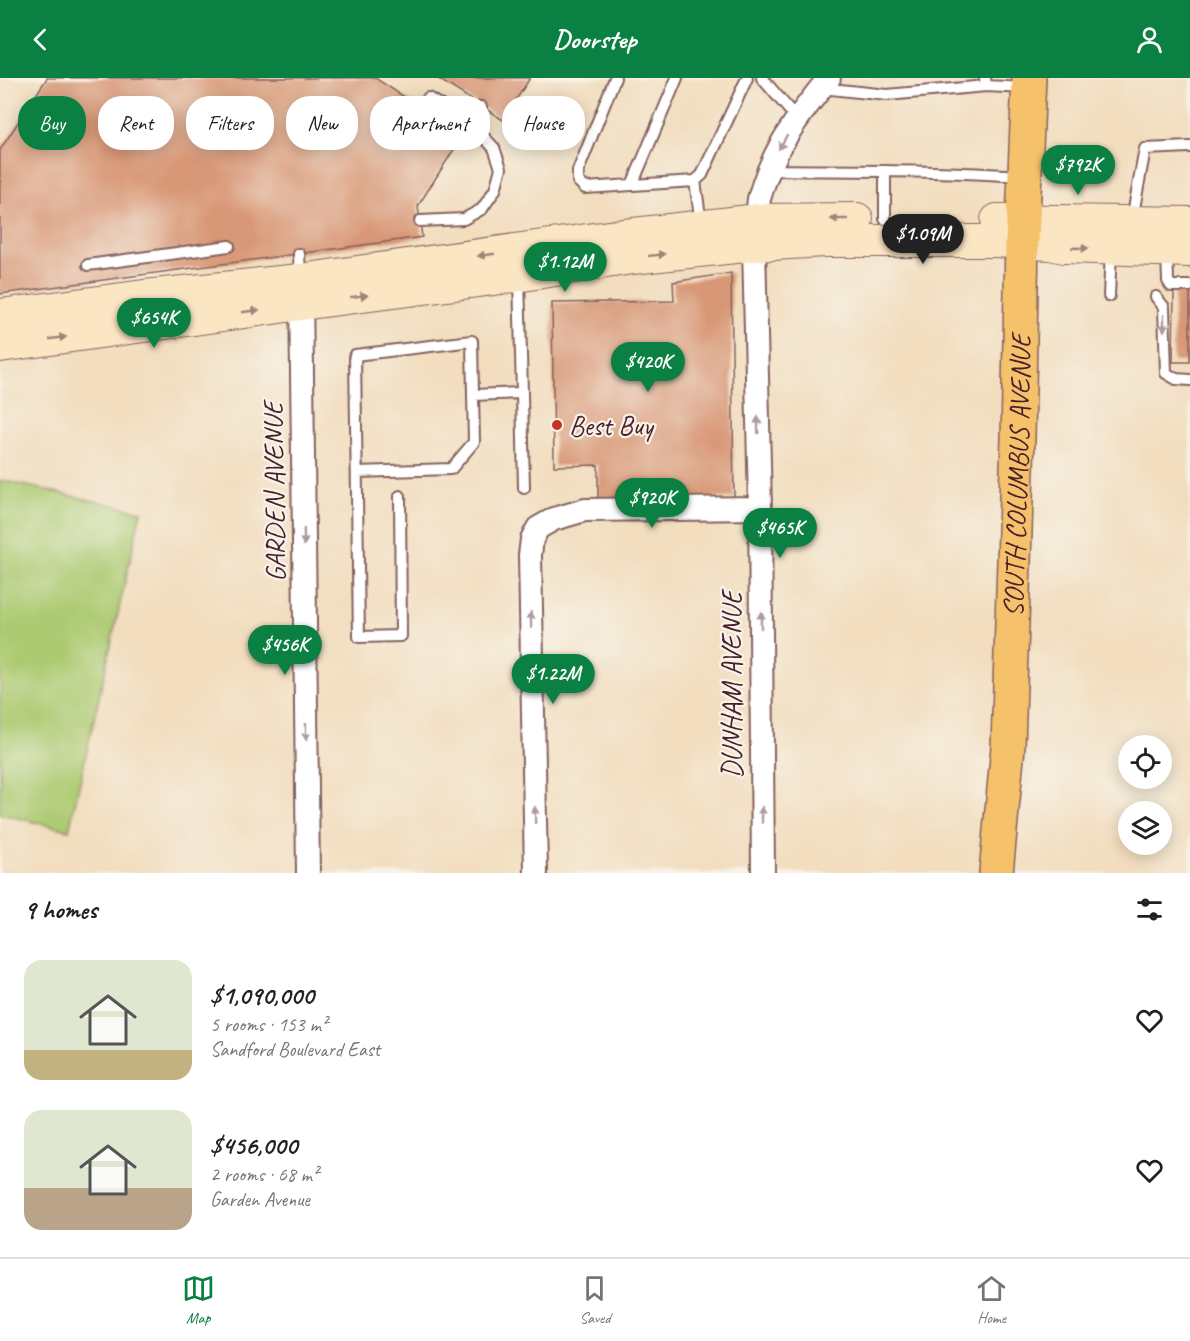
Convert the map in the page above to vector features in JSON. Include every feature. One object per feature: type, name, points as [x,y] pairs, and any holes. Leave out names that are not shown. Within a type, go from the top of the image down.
[{"type":"main road","name":"SOUTH COLUMBUS AVENUE","points":[[996,873],[1008,747],[1029,83]]},
{"type":"street","name":"DUNHAM AVENUE","points":[[763,873],[756,232],[758,201],[781,144],[825,83]]},
{"type":"street","points":[[0,315],[82,299],[144,296],[300,280],[518,263],[632,258],[756,232],[885,219],[1023,231],[1132,222],[1190,223]]},
{"type":"street","points":[[518,263],[616,236],[702,226],[825,241],[994,241],[1023,231],[1050,244],[1064,247],[1178,251]]},
{"type":"street","points":[[0,346],[300,280]]},
{"type":"street","name":"GARDEN AVENUE","points":[[300,280],[308,873]]},
{"type":"street","points":[[536,873],[530,555],[532,539],[538,528],[554,519],[585,510],[760,508]]},
{"type":"lane","points":[[615,78],[578,171],[578,182],[585,188],[695,181],[702,175],[747,78]]},
{"type":"lane","points":[[632,185],[676,78]]},
{"type":"lane","points":[[764,79],[797,119]]},
{"type":"lane","points":[[825,83],[887,95],[986,82],[1029,83]]},
{"type":"lane","points":[[420,221],[464,219],[482,209],[495,190],[501,168],[494,148],[490,144]]},
{"type":"lane","points":[[1132,222],[1145,148],[1190,147]]},
{"type":"lane","points":[[769,170],[978,173],[1026,176]]},
{"type":"lane","points":[[885,171],[885,219]]},
{"type":"lane","points":[[695,181],[702,226]]},
{"type":"lane","points":[[88,265],[230,246]]},
{"type":"lane","points":[[1109,296],[1111,249]]},
{"type":"lane","points":[[1178,251],[1168,281],[1171,286],[1190,286]]},
{"type":"lane","points":[[518,263],[524,488]]},
{"type":"lane","points":[[1156,297],[1164,307],[1166,373],[1176,379],[1190,380]]},
{"type":"lane","points":[[357,472],[451,469],[474,442],[472,341],[355,356],[359,637],[401,636],[400,495]]},
{"type":"lane","points":[[473,395],[522,393]]},
{"type":"green space","points":[[0,480],[141,511],[69,830],[0,814]]},
{"type":"building","points":[[47,78],[375,78],[403,96],[370,96],[370,150],[453,150],[418,206],[422,237],[0,294],[0,150],[18,122],[18,150],[86,150],[86,96],[35,96]]},
{"type":"building","points":[[437,78],[530,78],[518,96],[502,96],[502,119],[490,112],[490,96],[465,96]]},
{"type":"building","points":[[731,273],[734,498],[598,500],[598,465],[554,466],[552,303],[674,301],[673,282]]},
{"type":"building","points":[[1174,292],[1190,292],[1190,362],[1173,362]]},
{"type":"place","name":"Best Buy","points":[[557,425]]}]
